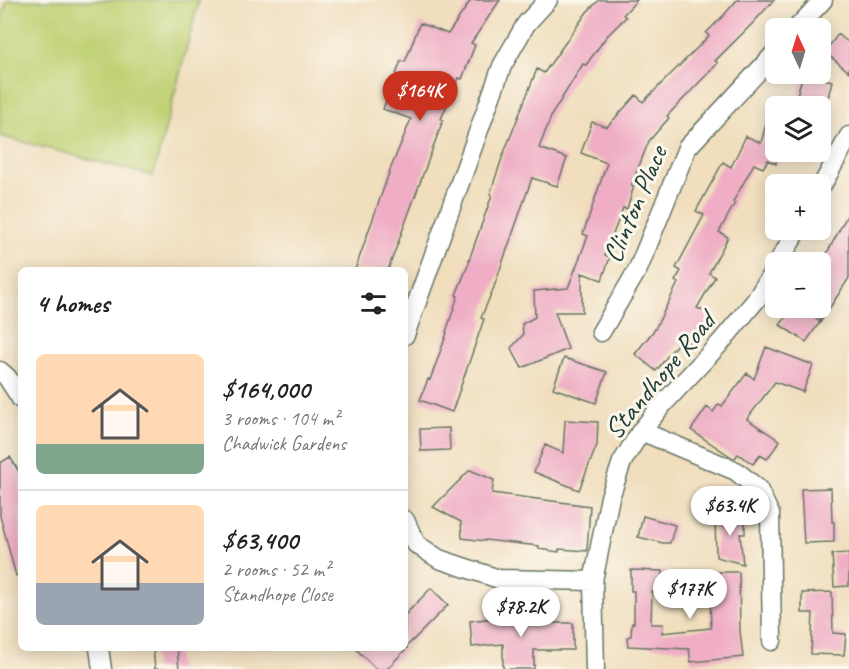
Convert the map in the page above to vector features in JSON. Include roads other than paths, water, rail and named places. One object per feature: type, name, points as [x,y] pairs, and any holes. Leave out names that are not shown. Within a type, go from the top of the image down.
[{"type":"street","points":[[408,327],[502,66],[526,24],[548,0]]},
{"type":"street","points":[[806,18],[823,0]]},
{"type":"street","name":"Clinton Place","points":[[601,332],[638,269],[687,148],[765,64]]},
{"type":"street","points":[[828,174],[849,136]]},
{"type":"street","name":"Standhope Road","points":[[595,669],[593,581],[610,497],[622,462],[641,431],[663,403],[721,342],[756,300],[765,285]]},
{"type":"street","points":[[0,371],[7,377],[18,394]]},
{"type":"street","points":[[641,431],[736,471],[758,489],[770,514],[772,641]]},
{"type":"street","points":[[411,549],[499,579],[593,581]]},
{"type":"street","points":[[99,651],[102,669]]}]
